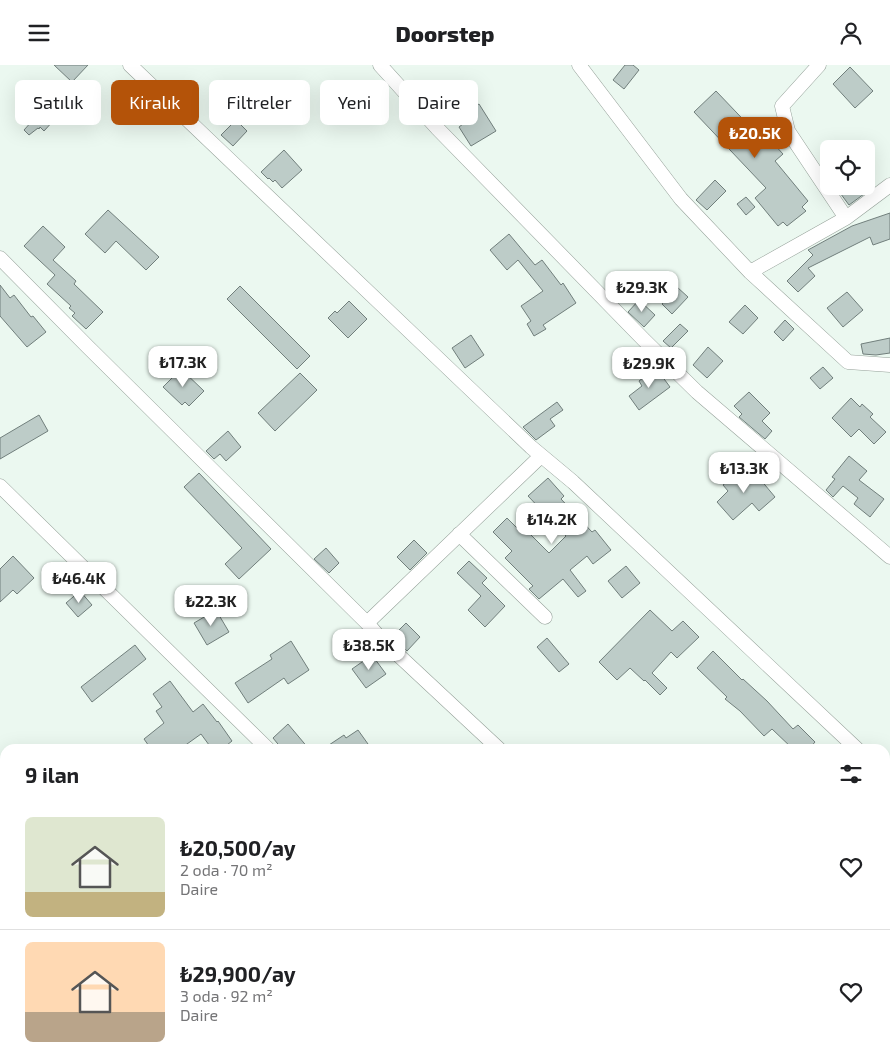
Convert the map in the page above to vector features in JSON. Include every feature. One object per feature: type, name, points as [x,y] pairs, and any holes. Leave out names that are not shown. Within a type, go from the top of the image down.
[{"type":"street","points":[[130,65],[541,456],[573,483],[853,744]]},
{"type":"street","points":[[380,65],[444,135],[690,386],[890,557]]},
{"type":"street","points":[[580,65],[681,199],[750,272],[848,362],[890,365]]},
{"type":"street","points":[[819,65],[782,106],[788,131],[846,217]]},
{"type":"street","points":[[750,272],[846,217],[890,185]]},
{"type":"street","points":[[0,258],[380,638],[494,744]]},
{"type":"street","points":[[367,623],[541,456]]},
{"type":"street","points":[[0,486],[263,744]]},
{"type":"street","points":[[459,534],[545,617]]},
{"type":"building","points":[[54,65],[88,65],[74,80],[70,80]]},
{"type":"building","points":[[625,65],[633,65],[639,70],[624,89],[613,80]]},
{"type":"building","points":[[850,67],[873,91],[855,108],[833,84]]},
{"type":"building","points":[[716,91],[758,135],[762,131],[783,154],[775,161],[808,201],[802,207],[806,211],[787,226],[783,222],[778,226],[755,198],[766,188],[694,112]]},
{"type":"building","points":[[478,105],[496,131],[471,146],[459,127],[462,125],[478,125]]},
{"type":"building","points":[[29,125],[49,125],[44,131],[40,127],[29,135],[24,130]]},
{"type":"building","points":[[231,125],[241,125],[247,131],[233,146],[221,135]]},
{"type":"building","points":[[284,150],[302,170],[282,188],[275,180],[273,182],[261,172]]},
{"type":"building","points":[[715,180],[726,191],[707,210],[696,200]]},
{"type":"building","points":[[842,195],[863,195],[849,205]]},
{"type":"building","points":[[746,197],[755,207],[746,215],[737,204]]},
{"type":"building","points":[[108,210],[159,257],[146,270],[116,241],[105,253],[85,234]]},
{"type":"building","points":[[890,213],[890,239],[873,245],[870,237],[808,268],[815,276],[798,292],[787,281],[813,255],[808,250],[852,226]]},
{"type":"building","points":[[43,226],[65,247],[53,260],[76,281],[74,284],[103,312],[86,329],[72,316],[75,313],[69,308],[71,306],[47,284],[55,275],[24,246]]},
{"type":"building","points":[[509,234],[535,265],[542,260],[561,285],[563,283],[576,303],[543,325],[546,329],[534,336],[527,324],[531,321],[521,306],[543,291],[518,260],[507,270],[490,250]]},
{"type":"building","points":[[0,285],[10,298],[14,295],[31,317],[33,316],[46,332],[27,347],[0,316]]},
{"type":"building","points":[[240,286],[310,356],[297,369],[227,299]]},
{"type":"building","points":[[677,287],[688,297],[672,314],[662,304]]},
{"type":"building","points":[[847,292],[863,310],[843,327],[827,308]]},
{"type":"building","points":[[639,300],[655,315],[644,327],[628,312]]},
{"type":"building","points":[[349,301],[367,319],[348,338],[328,318],[335,311],[337,313]]},
{"type":"building","points":[[745,305],[758,318],[743,334],[729,322]]},
{"type":"building","points":[[785,320],[794,329],[783,341],[774,332]]},
{"type":"building","points":[[680,324],[688,331],[671,348],[663,341]]},
{"type":"building","points":[[471,335],[484,355],[465,368],[452,348]]},
{"type":"building","points":[[890,338],[890,353],[863,354],[861,344]]},
{"type":"building","points":[[708,347],[723,361],[707,378],[693,365]]},
{"type":"building","points":[[823,367],[833,378],[820,389],[810,378]]},
{"type":"building","points":[[656,368],[670,387],[639,410],[629,396],[642,386],[639,381]]},
{"type":"building","points":[[181,369],[204,391],[189,406],[185,402],[182,405],[163,387]]},
{"type":"building","points":[[300,373],[317,390],[275,431],[258,413]]},
{"type":"building","points":[[749,392],[770,413],[762,421],[772,431],[765,439],[739,417],[742,414],[734,406]]},
{"type":"building","points":[[851,398],[860,407],[862,404],[873,414],[870,417],[886,432],[874,444],[859,429],[851,437],[832,418]]},
{"type":"building","points":[[557,402],[563,410],[550,419],[555,426],[536,440],[523,427]]},
{"type":"building","points":[[39,415],[48,431],[0,459],[0,438]]},
{"type":"building","points":[[228,431],[241,447],[226,461],[220,454],[214,459],[206,451]]},
{"type":"building","points":[[849,456],[867,471],[859,480],[884,499],[870,517],[854,504],[858,498],[843,486],[833,497],[826,490],[835,479],[832,477]]},
{"type":"building","points":[[743,468],[756,483],[760,479],[775,497],[759,511],[752,503],[733,520],[717,502],[728,491],[723,485]]},
{"type":"building","points":[[199,473],[271,549],[239,579],[225,564],[242,548],[184,487]]},
{"type":"building","points":[[548,478],[564,496],[561,499],[592,532],[595,530],[611,550],[593,564],[587,556],[570,570],[586,591],[578,597],[563,579],[539,599],[529,589],[533,586],[505,558],[512,551],[493,532],[507,518],[520,531],[523,527],[549,553],[566,536],[528,496]]},
{"type":"building","points":[[414,540],[427,553],[410,570],[397,557]]},
{"type":"building","points":[[326,548],[339,563],[329,573],[314,559]]},
{"type":"building","points":[[13,556],[34,578],[17,594],[13,590],[0,602],[0,569]]},
{"type":"building","points":[[469,561],[487,578],[482,583],[505,606],[485,627],[468,610],[481,596],[457,573]]},
{"type":"building","points":[[626,566],[640,583],[622,598],[608,581]]},
{"type":"building","points":[[80,591],[92,605],[78,617],[66,603]]},
{"type":"building","points":[[216,610],[229,632],[207,645],[194,623]]},
{"type":"building","points":[[650,610],[672,631],[683,621],[699,637],[677,658],[671,652],[652,673],[667,688],[660,695],[630,668],[617,680],[599,662]]},
{"type":"building","points":[[406,623],[420,637],[407,651],[392,637]]},
{"type":"building","points":[[547,638],[569,664],[559,672],[537,647]]},
{"type":"building","points":[[291,641],[309,670],[288,684],[284,678],[248,703],[235,683],[272,659],[270,655]]},
{"type":"building","points":[[135,645],[146,659],[92,702],[81,687]]},
{"type":"building","points":[[713,651],[742,680],[767,701],[793,729],[798,725],[815,742],[813,744],[788,744],[772,729],[764,736],[740,711],[725,699],[727,697],[697,668]]},
{"type":"building","points":[[372,655],[386,674],[366,688],[352,669]]},
{"type":"building","points":[[170,681],[193,712],[203,704],[232,741],[228,744],[208,744],[201,734],[187,744],[148,744],[144,739],[164,723],[156,711],[162,707],[153,694]]},
{"type":"building","points":[[288,724],[305,744],[278,744],[273,738]]},
{"type":"building","points":[[358,730],[368,744],[330,744],[344,735],[346,738]]}]
